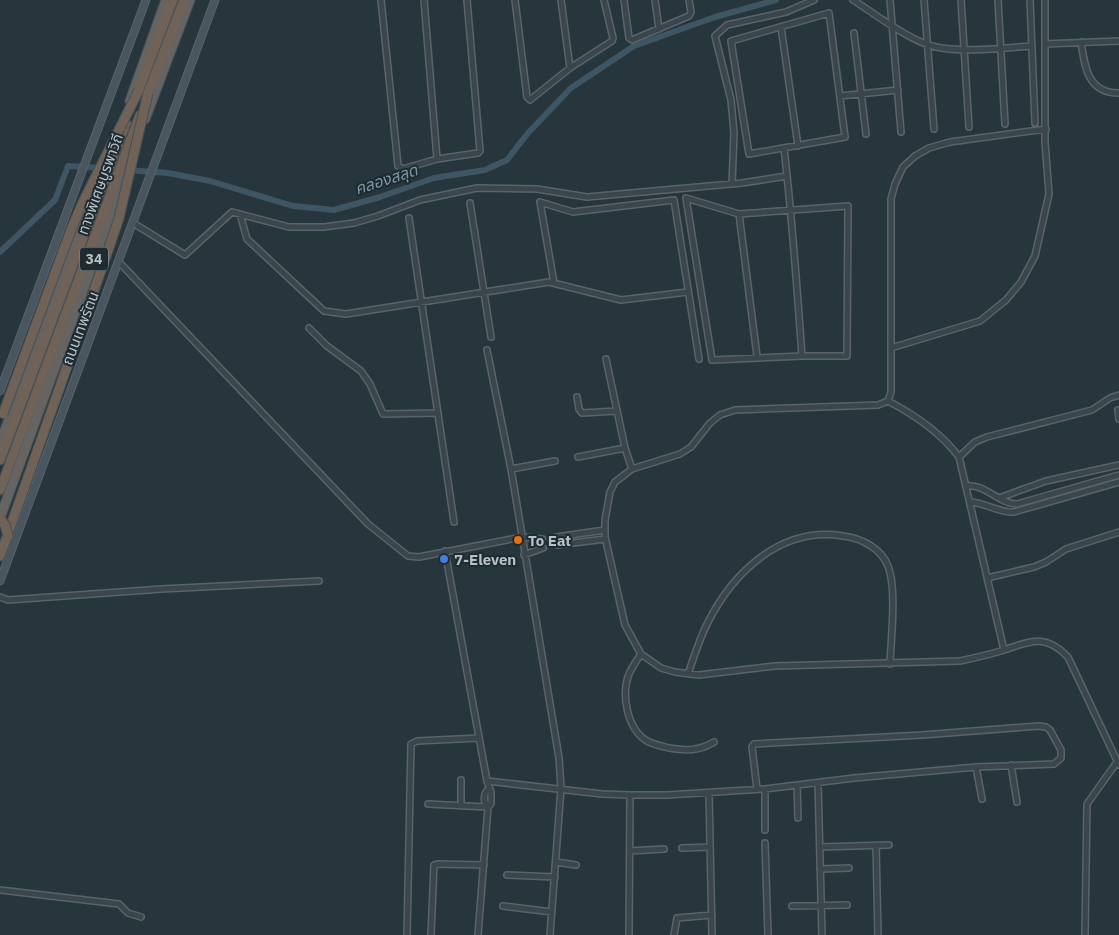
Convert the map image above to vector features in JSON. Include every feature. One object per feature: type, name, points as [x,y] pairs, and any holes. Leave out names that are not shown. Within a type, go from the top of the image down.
[{"type":"highway","name":"34","points":[[0,443],[166,0]]},
{"type":"highway","name":"ทางพิเศษบูรพาวิถี","points":[[0,460],[173,0]]},
{"type":"highway","name":"ทางพิเศษบูรพาวิถี","points":[[0,490],[184,0]]},
{"type":"highway","name":"ถนนเทพรัตน","points":[[0,518],[190,0]]},
{"type":"highway","points":[[0,422],[71,230],[139,90]]},
{"type":"highway","points":[[0,556],[110,245],[148,94]]},
{"type":"highway","points":[[0,518],[5,525],[8,536]]},
{"type":"main road","points":[[0,390],[146,0]]},
{"type":"main road","name":"ถนนเทพรัตน","points":[[0,581],[215,0]]},
{"type":"street","points":[[381,0],[398,166],[403,169],[480,151],[467,0]]},
{"type":"street","points":[[424,0],[437,160]]},
{"type":"street","points":[[515,0],[528,99],[530,100],[570,68],[613,40],[604,0]]},
{"type":"street","points":[[561,0],[570,68]]},
{"type":"street","points":[[624,0],[630,40],[689,16],[689,0]]},
{"type":"street","points":[[655,0],[659,29]]},
{"type":"street","points":[[732,184],[734,133],[732,108],[715,36],[728,26],[786,12],[814,0]]},
{"type":"street","points":[[853,0],[905,34],[935,47],[964,49],[1032,46]]},
{"type":"street","points":[[890,0],[902,132]]},
{"type":"street","points":[[924,0],[934,129]]},
{"type":"street","points":[[961,0],[969,127]]},
{"type":"street","points":[[998,0],[1005,124]]},
{"type":"street","points":[[1030,0],[1035,123]]},
{"type":"street","points":[[891,348],[980,321],[1006,300],[1021,282],[1035,256],[1048,194],[1045,142],[1045,0]]},
{"type":"street","points":[[829,13],[845,137],[749,154],[731,41],[781,27],[829,13]]},
{"type":"street","points":[[781,27],[798,146]]},
{"type":"street","points":[[854,33],[866,134]]},
{"type":"street","points":[[1045,44],[1119,41]]},
{"type":"street","points":[[1081,42],[1084,59],[1093,84],[1104,92],[1119,93]]},
{"type":"street","points":[[840,96],[898,90]]},
{"type":"street","points":[[1046,129],[950,142],[929,148],[914,156],[903,168],[890,199],[891,392],[888,401],[878,405],[735,410],[720,415],[710,423],[691,447],[680,454],[632,469],[615,482],[610,492],[605,520],[605,539],[625,624],[641,654],[661,668],[688,674],[711,675],[775,666],[960,661],[1004,650],[1028,641],[1052,643],[1059,647],[1068,657],[1118,764],[1087,804],[1085,935]]},
{"type":"street","points":[[784,148],[802,356]]},
{"type":"street","points":[[133,222],[185,255],[232,212],[289,227],[324,227],[354,223],[420,200],[477,188],[537,189],[587,197],[732,184],[787,176]]},
{"type":"street","points":[[686,198],[739,214],[848,206],[847,356],[757,356],[712,360],[686,198]]},
{"type":"street","points":[[554,283],[540,202],[573,212],[674,200],[698,359]]},
{"type":"street","points":[[470,203],[491,337]]},
{"type":"street","points":[[240,214],[247,239],[324,311],[346,314],[549,282],[621,300],[688,292]]},
{"type":"street","points":[[739,214],[757,356]]},
{"type":"street","points":[[409,218],[454,522]]},
{"type":"street","points":[[119,262],[368,524],[408,556],[414,558],[522,537],[542,539]]},
{"type":"street","points":[[309,328],[327,346],[361,371],[370,384],[383,414],[438,413]]},
{"type":"street","points":[[487,350],[511,469],[559,758],[561,788],[550,935]]},
{"type":"street","points":[[606,359],[625,448],[632,469]]},
{"type":"street","points":[[959,457],[975,442],[987,437],[1092,410],[1110,398],[1119,395]]},
{"type":"street","points":[[577,397],[580,412],[617,410]]},
{"type":"street","points":[[888,401],[930,428],[959,457],[1004,650]]},
{"type":"street","points":[[1118,410],[1119,419]]},
{"type":"street","points":[[578,457],[625,448]]},
{"type":"street","points":[[511,469],[555,461]]},
{"type":"street","points":[[1000,498],[1036,484],[1119,466]]},
{"type":"street","points":[[967,486],[979,487],[1009,504],[1017,504],[1119,475]]},
{"type":"street","points":[[1068,476],[1070,489]]},
{"type":"street","points":[[970,502],[984,504],[1005,513],[1014,512],[1119,482]]},
{"type":"street","points":[[556,537],[605,530]]},
{"type":"street","points":[[987,578],[1034,567],[1046,562],[1066,548],[1119,532]]},
{"type":"street","points":[[688,674],[706,626],[719,601],[751,563],[780,545],[803,537],[826,533],[853,537],[865,542],[887,563],[892,591],[890,664]]},
{"type":"street","points":[[557,545],[605,539]]},
{"type":"street","points":[[524,555],[543,548]]},
{"type":"street","points":[[445,551],[486,781],[492,799],[488,807],[478,935]]},
{"type":"street","points":[[0,597],[8,600],[162,588],[319,581]]},
{"type":"street","points":[[641,654],[629,675],[626,685],[628,713],[636,732],[653,744],[676,749],[702,749],[714,742]]},
{"type":"street","points":[[486,781],[630,796],[709,793],[765,789],[976,766],[1054,764],[1059,760],[1062,753],[1050,730],[1039,726],[922,735],[754,744],[752,746],[757,789]]},
{"type":"street","points":[[407,935],[411,744],[417,741],[479,738]]},
{"type":"street","points":[[1011,765],[1017,802]]},
{"type":"street","points":[[976,766],[982,799]]},
{"type":"street","points":[[460,806],[461,780]]},
{"type":"street","points":[[818,783],[822,935]]},
{"type":"street","points":[[797,785],[798,818]]},
{"type":"street","points":[[765,789],[765,830]]},
{"type":"street","points":[[709,793],[712,935]]},
{"type":"street","points":[[629,935],[630,796]]},
{"type":"street","points":[[428,804],[488,807]]},
{"type":"street","points":[[765,843],[768,935]]},
{"type":"street","points":[[820,847],[889,845]]},
{"type":"street","points":[[876,846],[878,935]]},
{"type":"street","points":[[682,848],[710,847]]},
{"type":"street","points":[[630,851],[664,849]]},
{"type":"street","points":[[556,862],[576,865]]},
{"type":"street","points":[[431,935],[434,865],[484,865]]},
{"type":"street","points":[[820,869],[849,868]]},
{"type":"street","points":[[507,875],[555,877]]},
{"type":"street","points":[[0,890],[119,904],[128,913],[141,917]]},
{"type":"street","points":[[792,906],[847,904]]},
{"type":"street","points":[[503,906],[552,912]]},
{"type":"street","points":[[674,935],[677,918],[712,915]]},
{"type":"waterway","name":"คลองสลุด","points":[[127,170],[168,173],[210,181],[293,206],[334,210],[380,197],[434,178],[485,170],[507,160],[528,133],[571,88],[634,46],[715,17],[776,0]]},
{"type":"waterway","name":"คลองสลุด","points":[[0,252],[55,200],[68,166],[102,168]]},
{"type":"tunnel","points":[[542,539],[556,537]]},
{"type":"tunnel","points":[[543,548],[557,545]]},
{"type":"place","name":"To Eat","points":[[518,540]]},
{"type":"place","name":"7-Eleven","points":[[444,559]]}]
